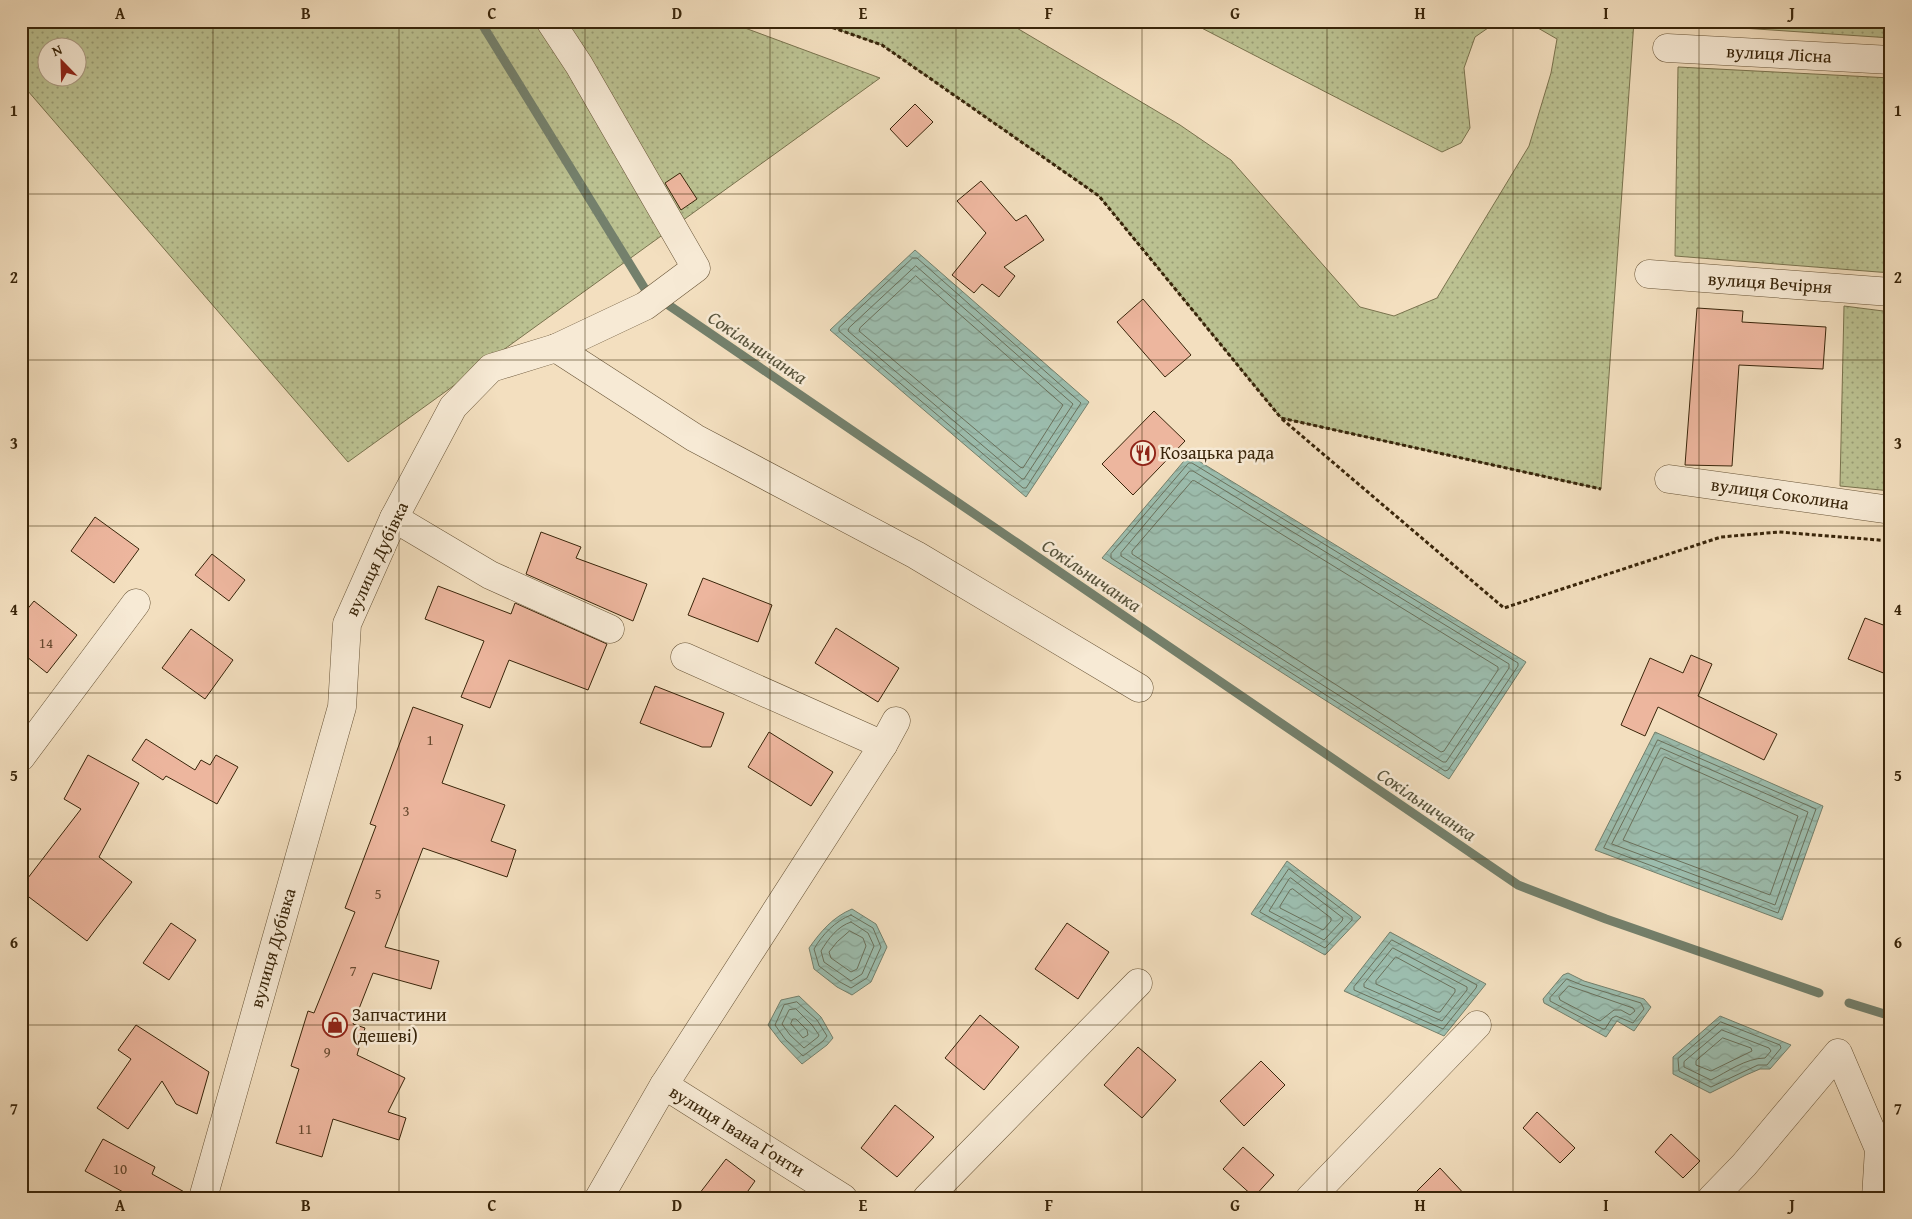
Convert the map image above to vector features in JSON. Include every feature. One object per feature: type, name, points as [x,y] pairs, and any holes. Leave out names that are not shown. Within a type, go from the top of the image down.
[{"type":"street","name":"вулиця Дубівка","points":[[203,1198],[342,707],[347,624],[394,518],[453,406],[491,368],[556,348],[653,301],[696,268],[579,65],[550,21]]},
{"type":"street","name":"вулиця Лісна","points":[[1667,48],[1891,60]]},
{"type":"street","name":"вулиця Вечірня","points":[[1649,274],[1891,292]]},
{"type":"street","points":[[556,348],[695,438],[916,555],[1139,688]]},
{"type":"street","name":"вулиця Соколина","points":[[1669,479],[1891,510]]},
{"type":"street","points":[[394,518],[490,575],[610,629]]},
{"type":"street","points":[[21,757],[136,602]]},
{"type":"street","points":[[685,657],[883,745]]},
{"type":"street","points":[[664,1085],[883,745],[896,721]]},
{"type":"street","points":[[927,1198],[1138,982]]},
{"type":"street","points":[[1310,1198],[1477,1025]]},
{"type":"street","points":[[1712,1198],[1744,1165],[1838,1053],[1879,1148],[1876,1198]]},
{"type":"street","name":"вулиця Івана Ґонти","points":[[599,1198],[664,1085],[844,1198]]},
{"type":"path","points":[[814,21],[882,44],[1099,196],[1281,418],[1504,608],[1721,537],[1779,532],[1891,541]]},
{"type":"path","points":[[1281,418],[1601,489]]},
{"type":"green space","points":[[21,21],[726,21],[880,78],[348,462],[21,83]]},
{"type":"green space","points":[[814,21],[1005,21],[1180,125],[1231,160],[1360,307],[1394,316],[1437,298],[1529,146],[1551,73],[1557,39],[1531,24],[1498,21],[1634,21],[1601,489],[1281,418],[1099,196],[882,45]]},
{"type":"green space","points":[[1188,21],[1498,21],[1475,37],[1464,68],[1470,128],[1461,143],[1442,152]]},
{"type":"green space","points":[[1697,21],[1891,21],[1891,38],[1697,25]]},
{"type":"green space","points":[[1678,67],[1891,78],[1891,273],[1675,256]]},
{"type":"green space","points":[[1844,306],[1891,312],[1891,491],[1840,486]]},
{"type":"water","points":[[915,250],[1089,402],[1026,497],[830,330]]},
{"type":"water","points":[[1189,455],[1526,662],[1449,779],[1102,558]]},
{"type":"water","points":[[1655,732],[1823,806],[1782,920],[1595,850]]},
{"type":"water","points":[[1287,861],[1361,917],[1325,955],[1251,914]]},
{"type":"water","points":[[852,909],[876,924],[887,947],[871,982],[852,995],[837,987],[814,969],[809,948],[828,925]]},
{"type":"water","points":[[1390,932],[1486,984],[1444,1036],[1344,991]]},
{"type":"water","points":[[1568,973],[1584,981],[1644,999],[1651,1007],[1634,1031],[1617,1021],[1606,1037],[1544,1003],[1543,999],[1563,975]]},
{"type":"water","points":[[799,996],[821,1017],[833,1038],[827,1045],[802,1064],[768,1025],[781,1000]]},
{"type":"water","points":[[1720,1016],[1791,1045],[1770,1069],[1760,1069],[1710,1093],[1673,1074],[1673,1057]]},
{"type":"building","points":[[915,104],[933,122],[907,147],[890,129]]},
{"type":"building","points":[[680,173],[697,199],[681,210],[665,183]]},
{"type":"building","points":[[981,181],[1016,221],[1026,215],[1044,240],[1004,267],[1015,276],[999,297],[982,284],[974,293],[952,275],[986,233],[957,201]]},
{"type":"building","points":[[1143,299],[1191,355],[1165,377],[1117,322]]},
{"type":"building","points":[[1697,308],[1743,311],[1742,322],[1826,327],[1823,369],[1739,365],[1732,466],[1685,465]]},
{"type":"building","name":"Козацька рада","points":[[1154,411],[1185,441],[1133,495],[1102,464]]},
{"type":"building","points":[[95,517],[139,549],[114,583],[71,551]]},
{"type":"building","points":[[541,532],[581,547],[576,558],[647,584],[633,621],[526,574]]},
{"type":"building","points":[[212,554],[245,580],[229,601],[195,575]]},
{"type":"building","points":[[703,578],[772,605],[758,642],[688,615]]},
{"type":"building","points":[[438,586],[511,614],[515,603],[607,644],[588,690],[509,660],[490,708],[461,697],[484,641],[425,619]]},
{"type":"building","points":[[34,601],[77,635],[47,673],[21,652],[21,617]]},
{"type":"building","points":[[1865,618],[1891,628],[1891,676],[1848,659]]},
{"type":"building","points":[[836,628],[899,668],[878,702],[815,663]]},
{"type":"building","points":[[191,629],[233,660],[205,699],[162,668]]},
{"type":"building","points":[[1691,655],[1712,664],[1698,696],[1777,734],[1764,760],[1658,707],[1645,736],[1621,725],[1650,658],[1683,673]]},
{"type":"building","points":[[655,686],[724,713],[711,747],[702,747],[640,723]]},
{"type":"building","points":[[413,707],[463,725],[442,783],[505,805],[491,841],[516,850],[507,877],[423,848],[385,947],[439,961],[431,989],[373,973],[353,1024],[365,1028],[357,1055],[405,1078],[388,1112],[406,1118],[399,1140],[333,1119],[322,1157],[276,1143],[299,1069],[291,1066],[308,1011],[314,1013],[355,912],[345,908],[376,826],[370,824]]},
{"type":"building","points":[[769,732],[833,772],[811,806],[748,767]]},
{"type":"building","points":[[146,739],[195,770],[201,760],[210,765],[216,755],[238,767],[217,804],[166,776],[163,780],[132,760]]},
{"type":"building","points":[[88,755],[139,783],[99,857],[132,882],[87,941],[21,891],[21,887],[81,809],[64,799]]},
{"type":"building","points":[[171,923],[196,940],[169,980],[143,963]]},
{"type":"building","points":[[1067,923],[1109,952],[1078,999],[1035,969]]},
{"type":"building","points":[[980,1015],[1019,1047],[984,1090],[945,1058]]},
{"type":"building","points":[[136,1025],[209,1072],[197,1114],[176,1104],[162,1081],[128,1129],[97,1108],[131,1059],[118,1050]]},
{"type":"building","points":[[1138,1047],[1176,1080],[1142,1118],[1104,1085]]},
{"type":"building","points":[[1261,1061],[1285,1085],[1244,1126],[1220,1101]]},
{"type":"building","points":[[895,1105],[934,1137],[897,1177],[861,1148]]},
{"type":"building","points":[[1537,1112],[1575,1148],[1560,1163],[1523,1128]]},
{"type":"building","points":[[1671,1134],[1700,1161],[1683,1178],[1655,1152]]},
{"type":"building","points":[[103,1139],[155,1167],[152,1174],[188,1194],[188,1198],[134,1198],[85,1171]]},
{"type":"building","points":[[1243,1147],[1274,1175],[1254,1197],[1223,1169]]},
{"type":"building","points":[[726,1159],[755,1181],[743,1198],[696,1198]]},
{"type":"building","points":[[1440,1168],[1468,1198],[1410,1198]]},
{"type":"waterway","name":"Сокільничанка","points":[[480,21],[645,289],[1518,885],[1606,919],[1819,993]]},
{"type":"waterway","name":"Сокільничанка","points":[[1849,1003],[1891,1016]]},
{"type":"place","name":"Козацька рада","points":[[1143,453]]},
{"type":"place","name":"Запчастини (дешеві)","points":[[335,1025]]}]
